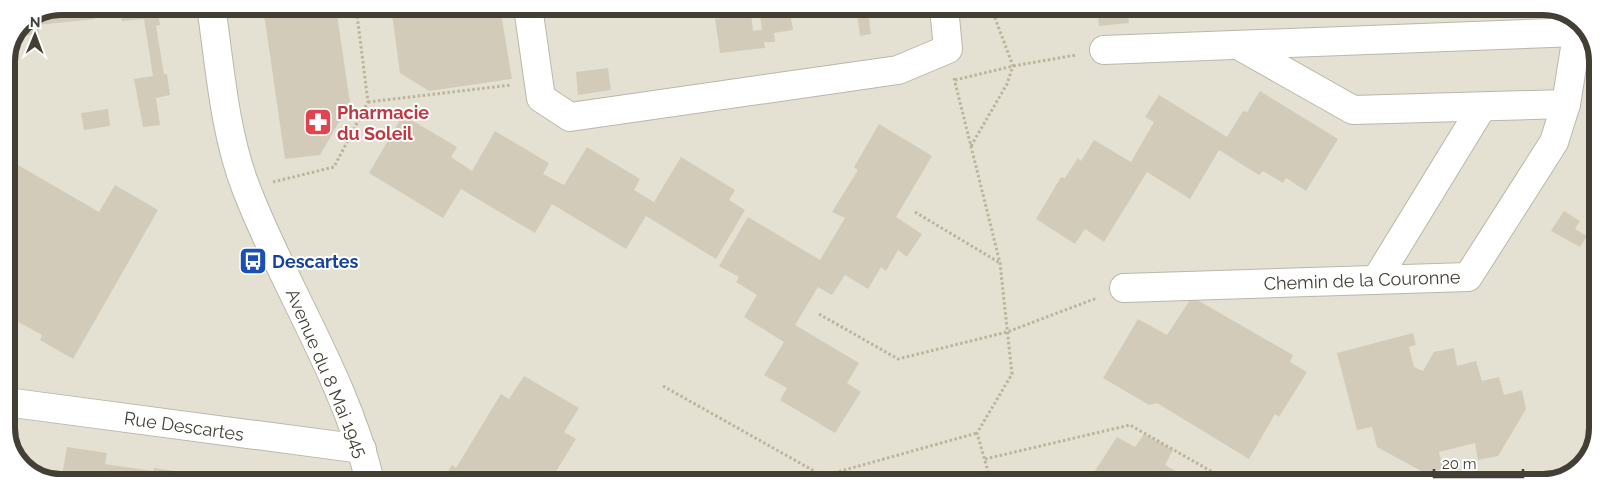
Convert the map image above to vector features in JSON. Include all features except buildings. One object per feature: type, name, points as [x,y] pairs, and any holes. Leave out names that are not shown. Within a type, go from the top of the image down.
[{"type":"street","name":"Avenue du 8 Mai 1945","points":[[212,15],[231,139],[246,188],[326,361],[362,449],[368,474]]},
{"type":"street","points":[[529,15],[540,90],[570,117],[898,70],[948,50],[945,15]]},
{"type":"street","points":[[1104,50],[1574,27]]},
{"type":"street","name":"Chemin de la Couronne","points":[[1124,288],[1468,277],[1554,142],[1566,104],[1577,30]]},
{"type":"street","points":[[1238,45],[1353,110],[1566,104]]},
{"type":"street","points":[[1376,280],[1482,107]]},
{"type":"street","name":"Rue Descartes","points":[[15,403],[362,449]]},
{"type":"path","points":[[246,188],[334,167],[368,102],[357,15]]},
{"type":"path","points":[[971,146],[1007,84],[1013,66],[995,15]]},
{"type":"path","points":[[830,474],[977,433],[1012,374],[1000,263],[948,50]]},
{"type":"path","points":[[955,80],[1013,66],[1104,50]]},
{"type":"path","points":[[368,102],[540,90]]},
{"type":"path","points":[[916,212],[1000,263]]},
{"type":"path","points":[[819,314],[898,359],[1007,332],[1124,288]]},
{"type":"path","points":[[662,386],[819,474]]},
{"type":"path","points":[[985,459],[1130,425],[1216,474]]},
{"type":"path","points":[[977,433],[989,474]]},
{"type":"shaded area","points":[[1549,15],[1561,18],[1580,33],[1586,43],[1589,58],[1589,434],[1586,446],[1571,465],[1558,472],[1543,474],[55,474],[43,471],[31,463],[23,454],[18,446],[15,431],[15,61],[18,43],[28,28],[43,18],[52,16]]},
{"type":"place","name":"Pharmacie du Soleil","points":[[318,122]]},
{"type":"place","name":"Descartes","points":[[253,261]]}]
